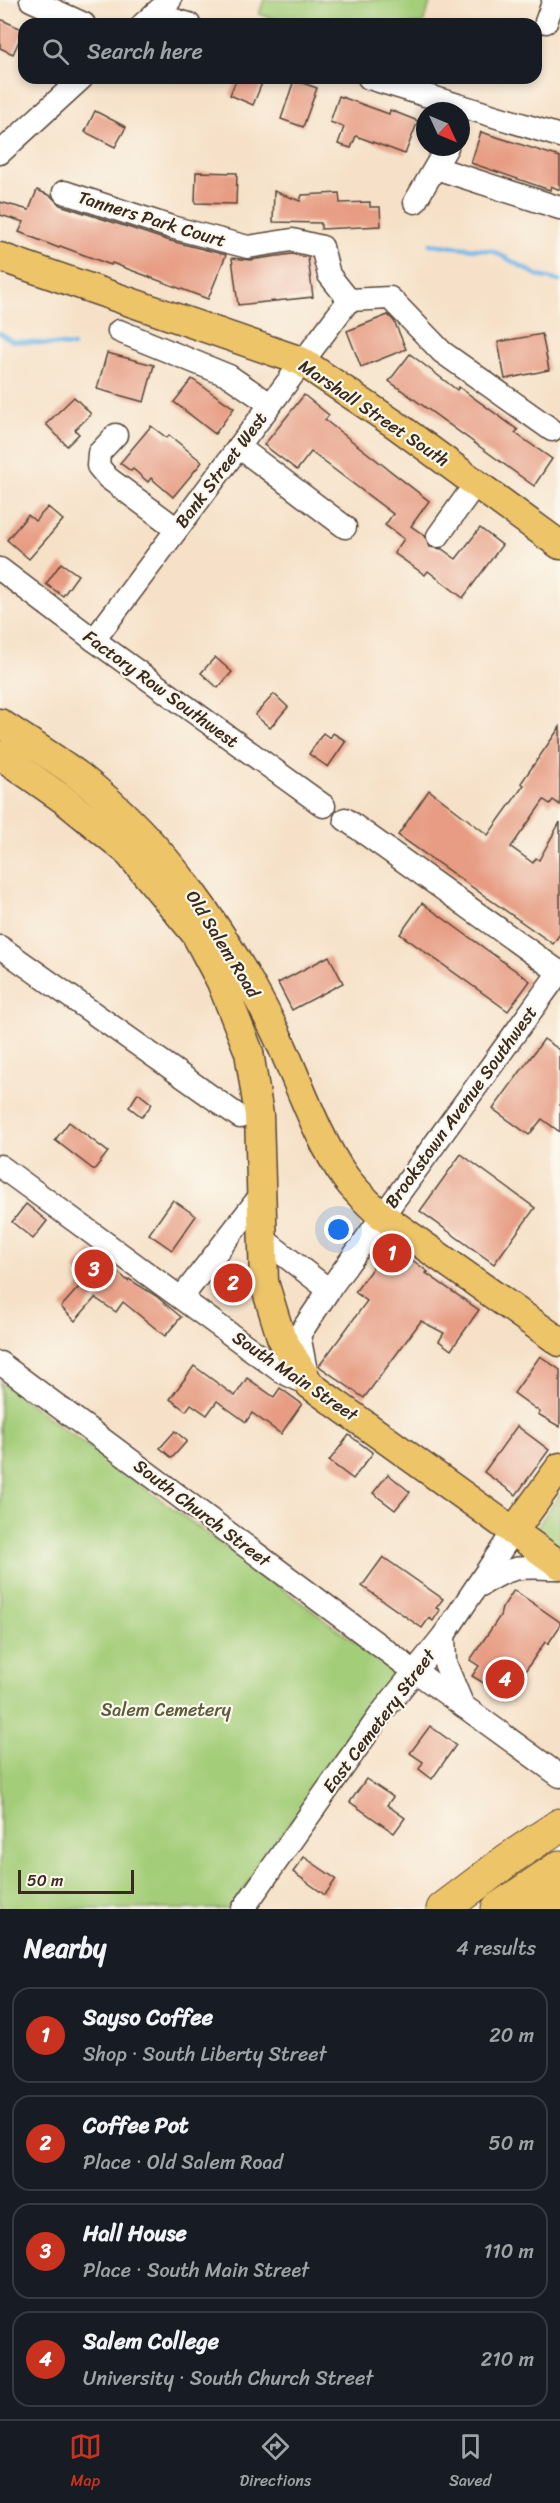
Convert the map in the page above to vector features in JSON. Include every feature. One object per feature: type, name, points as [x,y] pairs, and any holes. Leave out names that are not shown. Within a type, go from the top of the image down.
[{"type":"highway","points":[[443,1909],[560,1824]]},
{"type":"highway","points":[[498,1909],[560,1867]]},
{"type":"highway","points":[[541,1909],[560,1896]]},
{"type":"main road","name":"Marshall Street South","points":[[0,257],[301,362],[396,424],[560,545]]},
{"type":"main road","name":"Old Salem Road","points":[[0,723],[79,776],[134,824],[174,868],[237,960],[275,1030],[312,1116],[344,1175],[361,1197],[382,1216],[560,1342]]},
{"type":"main road","name":"Old Salem Road","points":[[0,755],[63,799],[127,852],[195,933],[221,982],[249,1052],[259,1115],[264,1282],[281,1337],[310,1385]]},
{"type":"main road","name":"South Main Street","points":[[310,1385],[504,1523],[560,1566]]},
{"type":"main road","points":[[513,1532],[560,1467]]},
{"type":"street","points":[[31,0],[71,18]]},
{"type":"street","points":[[546,22],[554,0]]},
{"type":"street","points":[[155,13],[170,18]]},
{"type":"street","points":[[0,153],[75,84]]},
{"type":"street","points":[[385,84],[431,102]]},
{"type":"street","points":[[470,116],[560,136]]},
{"type":"street","points":[[415,202],[442,156]]},
{"type":"street","points":[[436,168],[560,208]]},
{"type":"street","name":"Tanners Park Court","points":[[64,192],[181,230],[248,247],[292,240],[322,247],[329,276],[348,300]]},
{"type":"street","points":[[348,300],[390,298],[442,352],[552,430]]},
{"type":"street","name":"Bank Street West","points":[[94,640],[348,300]]},
{"type":"street","points":[[118,332],[229,376],[270,404]]},
{"type":"street","points":[[116,435],[99,453],[98,466],[108,477],[177,529]]},
{"type":"street","points":[[239,447],[345,527]]},
{"type":"street","points":[[438,536],[476,483]]},
{"type":"street","name":"Factory Row Southwest","points":[[0,569],[94,640],[324,806]]},
{"type":"street","points":[[345,819],[560,972]]},
{"type":"street","points":[[0,947],[240,1117]]},
{"type":"street","name":"Brookstown Avenue Southwest","points":[[310,1385],[302,1358],[299,1335],[382,1216],[560,972]]},
{"type":"street","name":"South Main Street","points":[[0,1166],[282,1372],[310,1385]]},
{"type":"street","points":[[182,1297],[261,1195]]},
{"type":"street","points":[[261,1238],[329,1290]]},
{"type":"street","name":"South Church Street","points":[[0,1363],[463,1707],[560,1776]]},
{"type":"street","name":"East Cemetery Street","points":[[243,1909],[363,1739],[409,1667],[444,1635],[479,1586],[513,1532]]},
{"type":"street","points":[[479,1586],[507,1569],[523,1566],[560,1566]]},
{"type":"street","points":[[444,1635],[445,1663],[463,1707]]},
{"type":"green space","points":[[264,0],[431,0],[425,18],[271,18],[259,14]]},
{"type":"green space","name":"Salem Cemetery","points":[[0,1382],[396,1672],[230,1909],[0,1909]]},
{"type":"green space","points":[[560,1494],[560,1546],[535,1530]]},
{"type":"building","points":[[0,19],[18,27],[18,43],[13,54],[0,48]]},
{"type":"building","points":[[235,84],[262,84],[253,105],[230,95]]},
{"type":"building","points":[[293,84],[306,84],[317,88],[303,127],[281,119]]},
{"type":"building","points":[[339,96],[389,114],[390,110],[416,120],[416,126],[405,154],[356,136],[351,148],[338,144],[344,127],[330,122]]},
{"type":"building","points":[[95,111],[126,127],[115,147],[85,132]]},
{"type":"building","points":[[481,132],[560,157],[560,190],[551,186],[550,190],[471,163]]},
{"type":"building","points":[[196,172],[237,173],[236,204],[195,203]]},
{"type":"building","points":[[37,190],[51,196],[60,205],[167,240],[226,255],[208,299],[112,263],[111,265],[60,246],[59,248],[19,232],[24,222],[0,215],[0,202],[29,210]]},
{"type":"building","points":[[274,191],[300,201],[302,195],[339,193],[340,203],[370,202],[370,207],[380,207],[381,226],[321,229],[321,223],[273,222]]},
{"type":"building","points":[[292,254],[308,258],[313,297],[238,305],[232,258],[250,260]]},
{"type":"building","points":[[388,315],[394,321],[406,349],[361,367],[347,331]]},
{"type":"building","points":[[542,334],[549,370],[505,379],[498,342]]},
{"type":"building","points":[[107,353],[154,365],[144,402],[97,389]]},
{"type":"building","points":[[410,354],[457,390],[459,387],[518,430],[515,433],[552,459],[534,486],[389,381]]},
{"type":"building","points":[[192,379],[234,408],[215,434],[174,402]]},
{"type":"building","points":[[304,395],[329,415],[325,420],[429,501],[411,526],[425,536],[430,547],[442,549],[456,559],[480,528],[502,545],[463,598],[428,571],[425,575],[394,553],[404,539],[385,525],[393,514],[311,452],[297,470],[264,445]]},
{"type":"building","points":[[74,397],[91,414],[75,430],[79,434],[67,446],[46,424]]},
{"type":"building","points":[[151,426],[167,438],[169,435],[202,462],[173,497],[151,478],[148,482],[133,469],[131,471],[120,463]]},
{"type":"building","points":[[48,507],[63,520],[29,559],[7,540],[28,515],[35,521]]},
{"type":"building","points":[[61,563],[78,575],[63,596],[46,584]]},
{"type":"building","points":[[215,657],[232,672],[218,688],[201,673]]},
{"type":"building","points":[[274,694],[288,707],[270,728],[255,715]]},
{"type":"building","points":[[560,727],[560,805],[553,800],[550,804],[544,800],[511,847],[533,863],[536,858],[539,860],[560,822],[560,934],[553,944],[398,835],[429,790],[488,835],[524,785],[521,783]]},
{"type":"building","points":[[323,733],[330,738],[333,733],[346,741],[328,767],[309,754]]},
{"type":"building","points":[[422,903],[530,981],[508,1011],[400,934]]},
{"type":"building","points":[[329,956],[343,983],[292,1010],[278,983]]},
{"type":"building","points":[[544,1039],[560,1050],[560,1132],[542,1119],[529,1135],[493,1109]]},
{"type":"building","points":[[138,1093],[152,1104],[142,1117],[129,1107]]},
{"type":"building","points":[[69,1122],[108,1152],[94,1170],[55,1140]]},
{"type":"building","points":[[461,1154],[535,1208],[494,1264],[420,1211]]},
{"type":"building","points":[[173,1200],[196,1216],[172,1250],[149,1234]]},
{"type":"building","points":[[26,1204],[47,1221],[33,1239],[12,1222]]},
{"type":"building","points":[[394,1246],[428,1272],[426,1273],[479,1310],[451,1350],[439,1341],[444,1333],[421,1321],[364,1398],[319,1366],[367,1301],[355,1292],[387,1248]]},
{"type":"building","points":[[91,1249],[128,1281],[129,1279],[156,1296],[181,1317],[165,1336],[123,1302],[116,1312],[95,1298],[75,1321],[61,1307],[86,1279],[74,1269]]},
{"type":"building","points":[[540,1356],[560,1370],[560,1427],[538,1414],[540,1412],[514,1393]]},
{"type":"building","points":[[194,1366],[235,1396],[247,1378],[274,1397],[280,1388],[302,1404],[281,1434],[252,1413],[246,1422],[217,1401],[207,1415],[191,1404],[186,1411],[170,1399]]},
{"type":"building","points":[[517,1426],[549,1450],[516,1495],[484,1472]]},
{"type":"building","points":[[175,1431],[187,1441],[172,1458],[160,1448]]},
{"type":"building","points":[[349,1435],[373,1453],[353,1479],[329,1461]]},
{"type":"building","points":[[388,1474],[410,1492],[395,1510],[373,1493]]},
{"type":"building","points":[[383,1557],[443,1599],[436,1608],[440,1610],[433,1621],[429,1618],[422,1628],[362,1586]]},
{"type":"building","points":[[514,1590],[560,1622],[560,1626],[548,1644],[545,1642],[510,1693],[508,1691],[505,1696],[472,1676],[479,1666],[470,1660],[500,1616],[502,1608]]},
{"type":"building","points":[[430,1726],[456,1745],[432,1779],[419,1769],[423,1762],[410,1753]]},
{"type":"building","points":[[366,1779],[393,1797],[387,1805],[405,1818],[394,1833],[350,1802]]},
{"type":"building","points":[[304,1857],[336,1879],[325,1895],[293,1872]]},
{"type":"waterway","points":[[430,244],[493,251],[539,276],[560,281]]},
{"type":"waterway","points":[[0,333],[12,341],[73,346]]},
{"type":"place","name":"Sayso Coffee","points":[[392,1253]]},
{"type":"place","name":"Hall House","points":[[94,1269]]},
{"type":"place","name":"Coffee Pot","points":[[233,1283]]},
{"type":"place","name":"Salem College","points":[[505,1679]]}]
